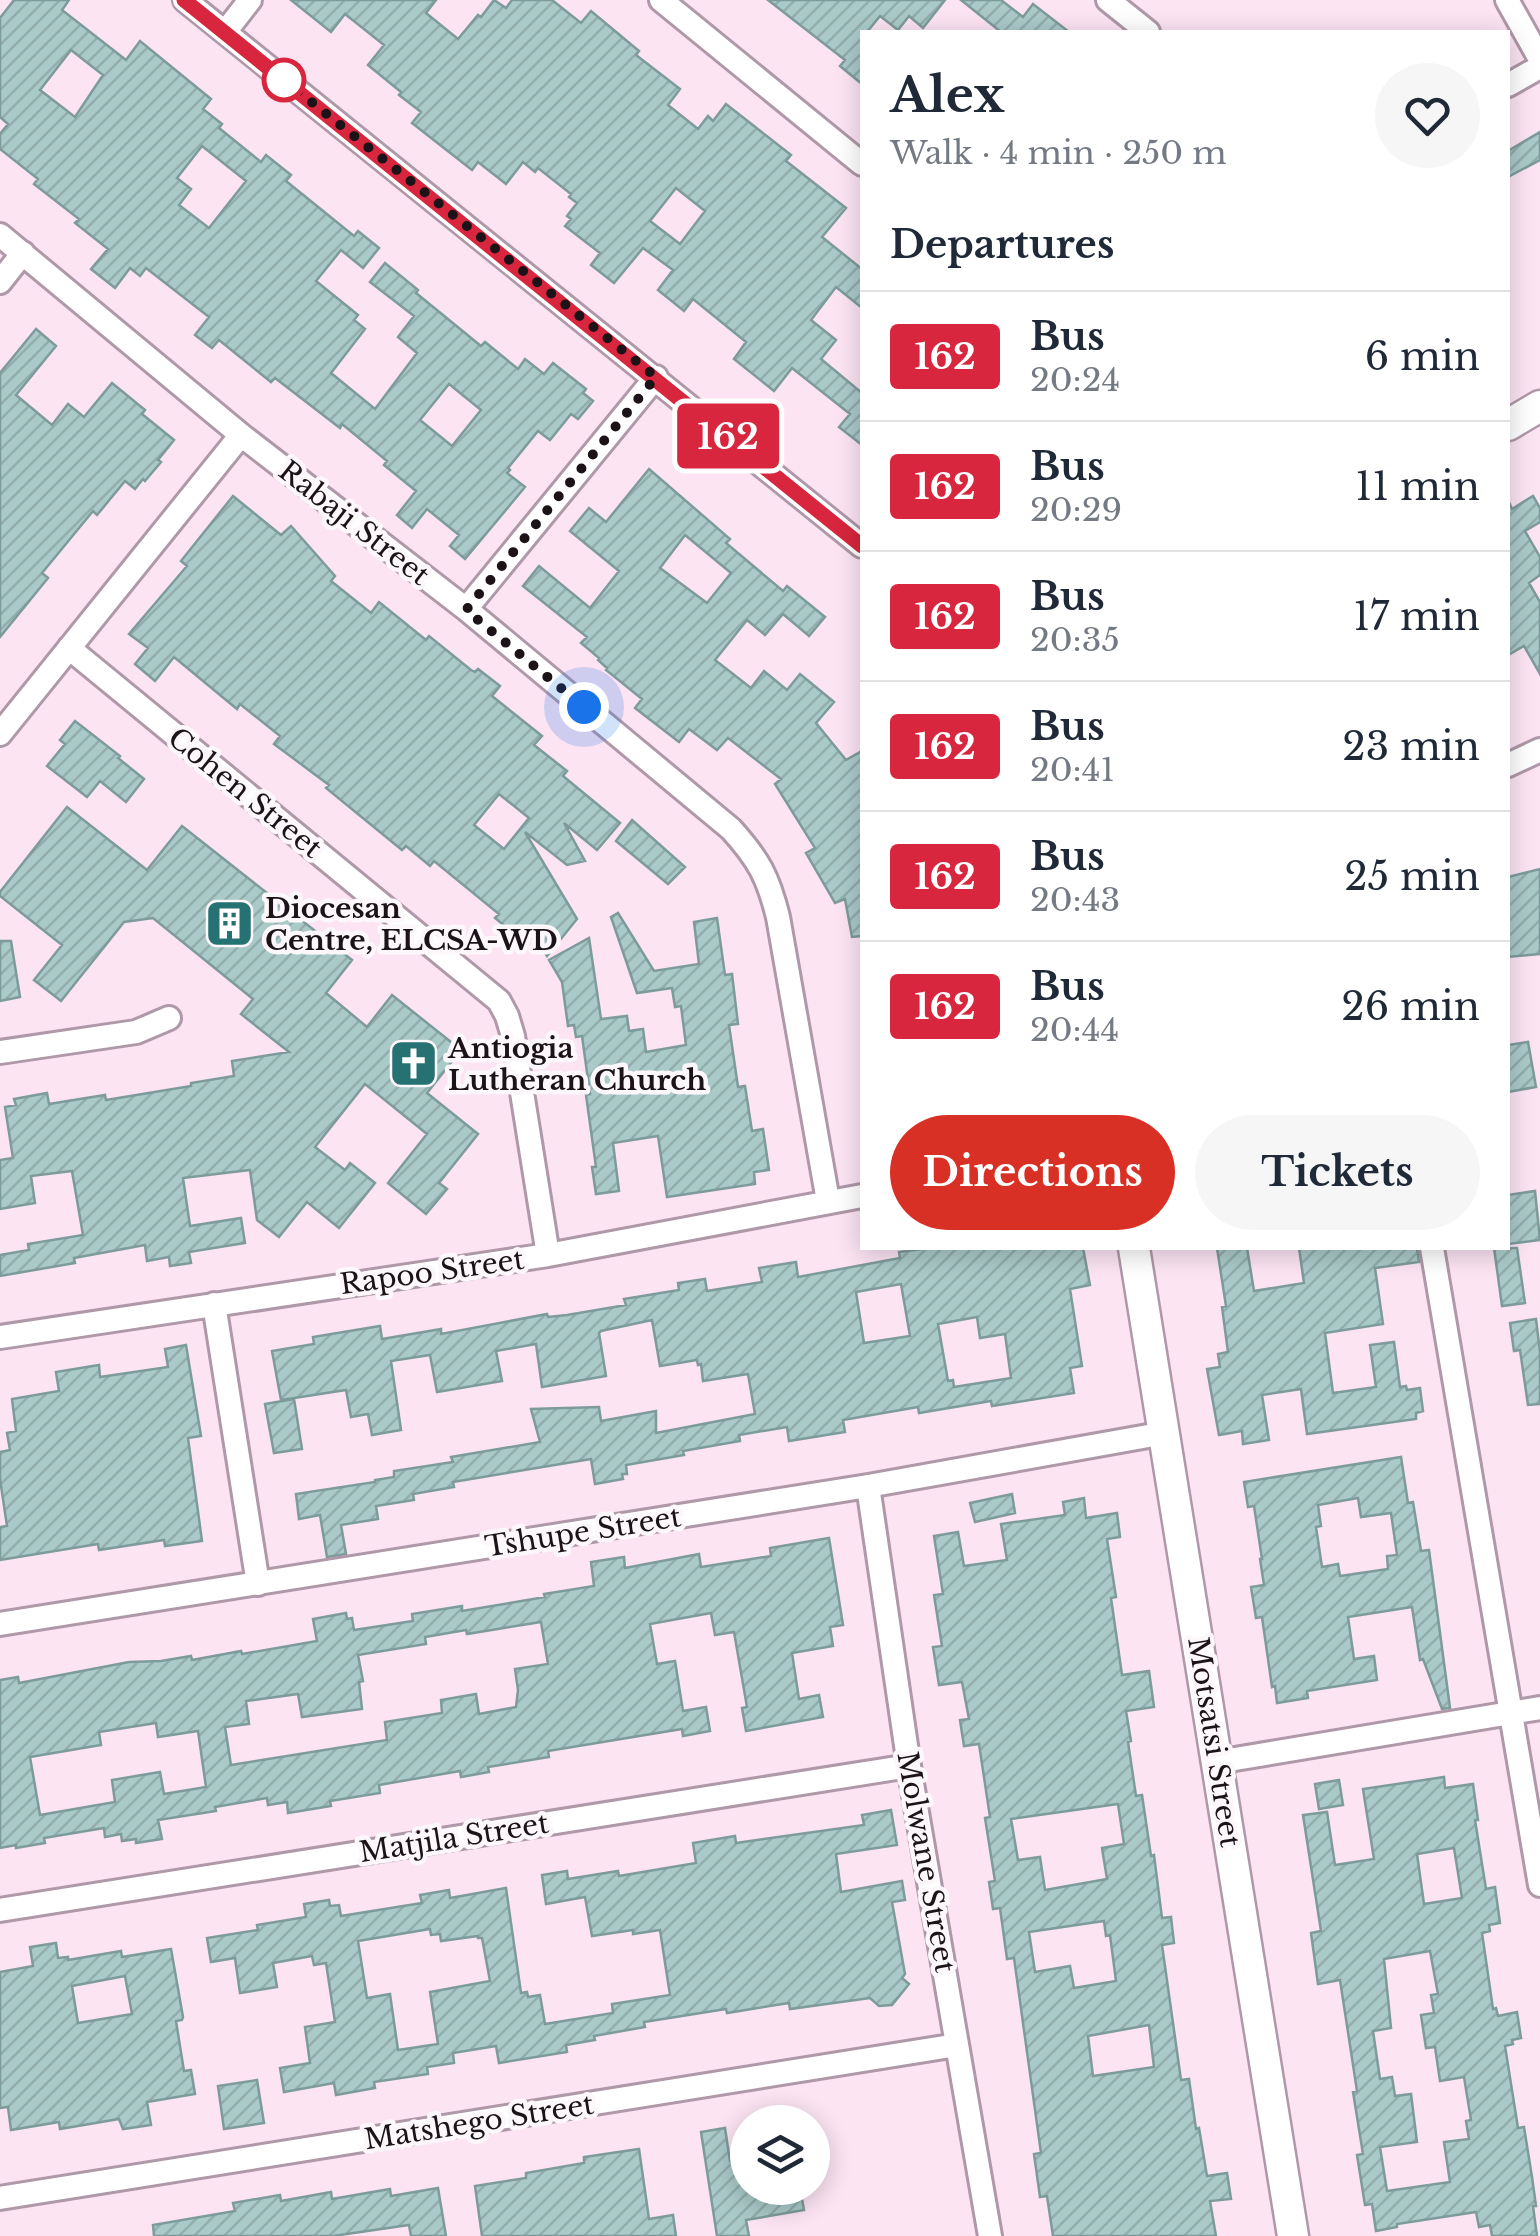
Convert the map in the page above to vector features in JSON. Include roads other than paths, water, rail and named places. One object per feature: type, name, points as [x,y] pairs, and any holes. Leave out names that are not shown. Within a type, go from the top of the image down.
[{"type":"street","points":[[184,0],[860,544]]},
{"type":"street","points":[[224,32],[250,0]]},
{"type":"street","points":[[661,0],[860,162]]},
{"type":"street","points":[[1108,0],[1146,30]]},
{"type":"street","points":[[1506,0],[1540,63],[1510,84]]},
{"type":"street","name":"Rabaji Street","points":[[0,235],[242,435],[466,610],[731,829],[752,852],[769,881],[778,917],[828,1201]]},
{"type":"street","points":[[0,282],[23,253]]},
{"type":"street","points":[[466,610],[656,377]]},
{"type":"street","points":[[1510,424],[1540,406]]},
{"type":"street","points":[[0,734],[242,435]]},
{"type":"street","name":"Cohen Street","points":[[68,648],[499,1002],[512,1036],[548,1256]]},
{"type":"street","points":[[1510,765],[1540,750]]},
{"type":"street","points":[[0,1052],[136,1032],[169,1018]]},
{"type":"street","name":"Rapoo Street","points":[[0,1337],[548,1256],[860,1196]]},
{"type":"street","name":"Motsatsi Street","points":[[1134,1250],[1292,2236]]},
{"type":"street","points":[[1432,1250],[1540,1885]]},
{"type":"street","points":[[214,1304],[258,1584]]},
{"type":"street","name":"Tshupe Street","points":[[0,1624],[868,1486],[1165,1432]]},
{"type":"street","name":"Molwane Street","points":[[868,1486],[909,1766],[990,2236]]},
{"type":"street","points":[[1218,1762],[1540,1708]]},
{"type":"street","name":"Matjila Street","points":[[0,1910],[909,1766]]},
{"type":"street","name":"Matshego Street","points":[[0,2198],[957,2045]]},
{"type":"place","name":"Diocesan Centre, ELCSA-WD","points":[[230,924]]},
{"type":"place","name":"Antiogia Lutheran Church","points":[[413,1064]]}]
